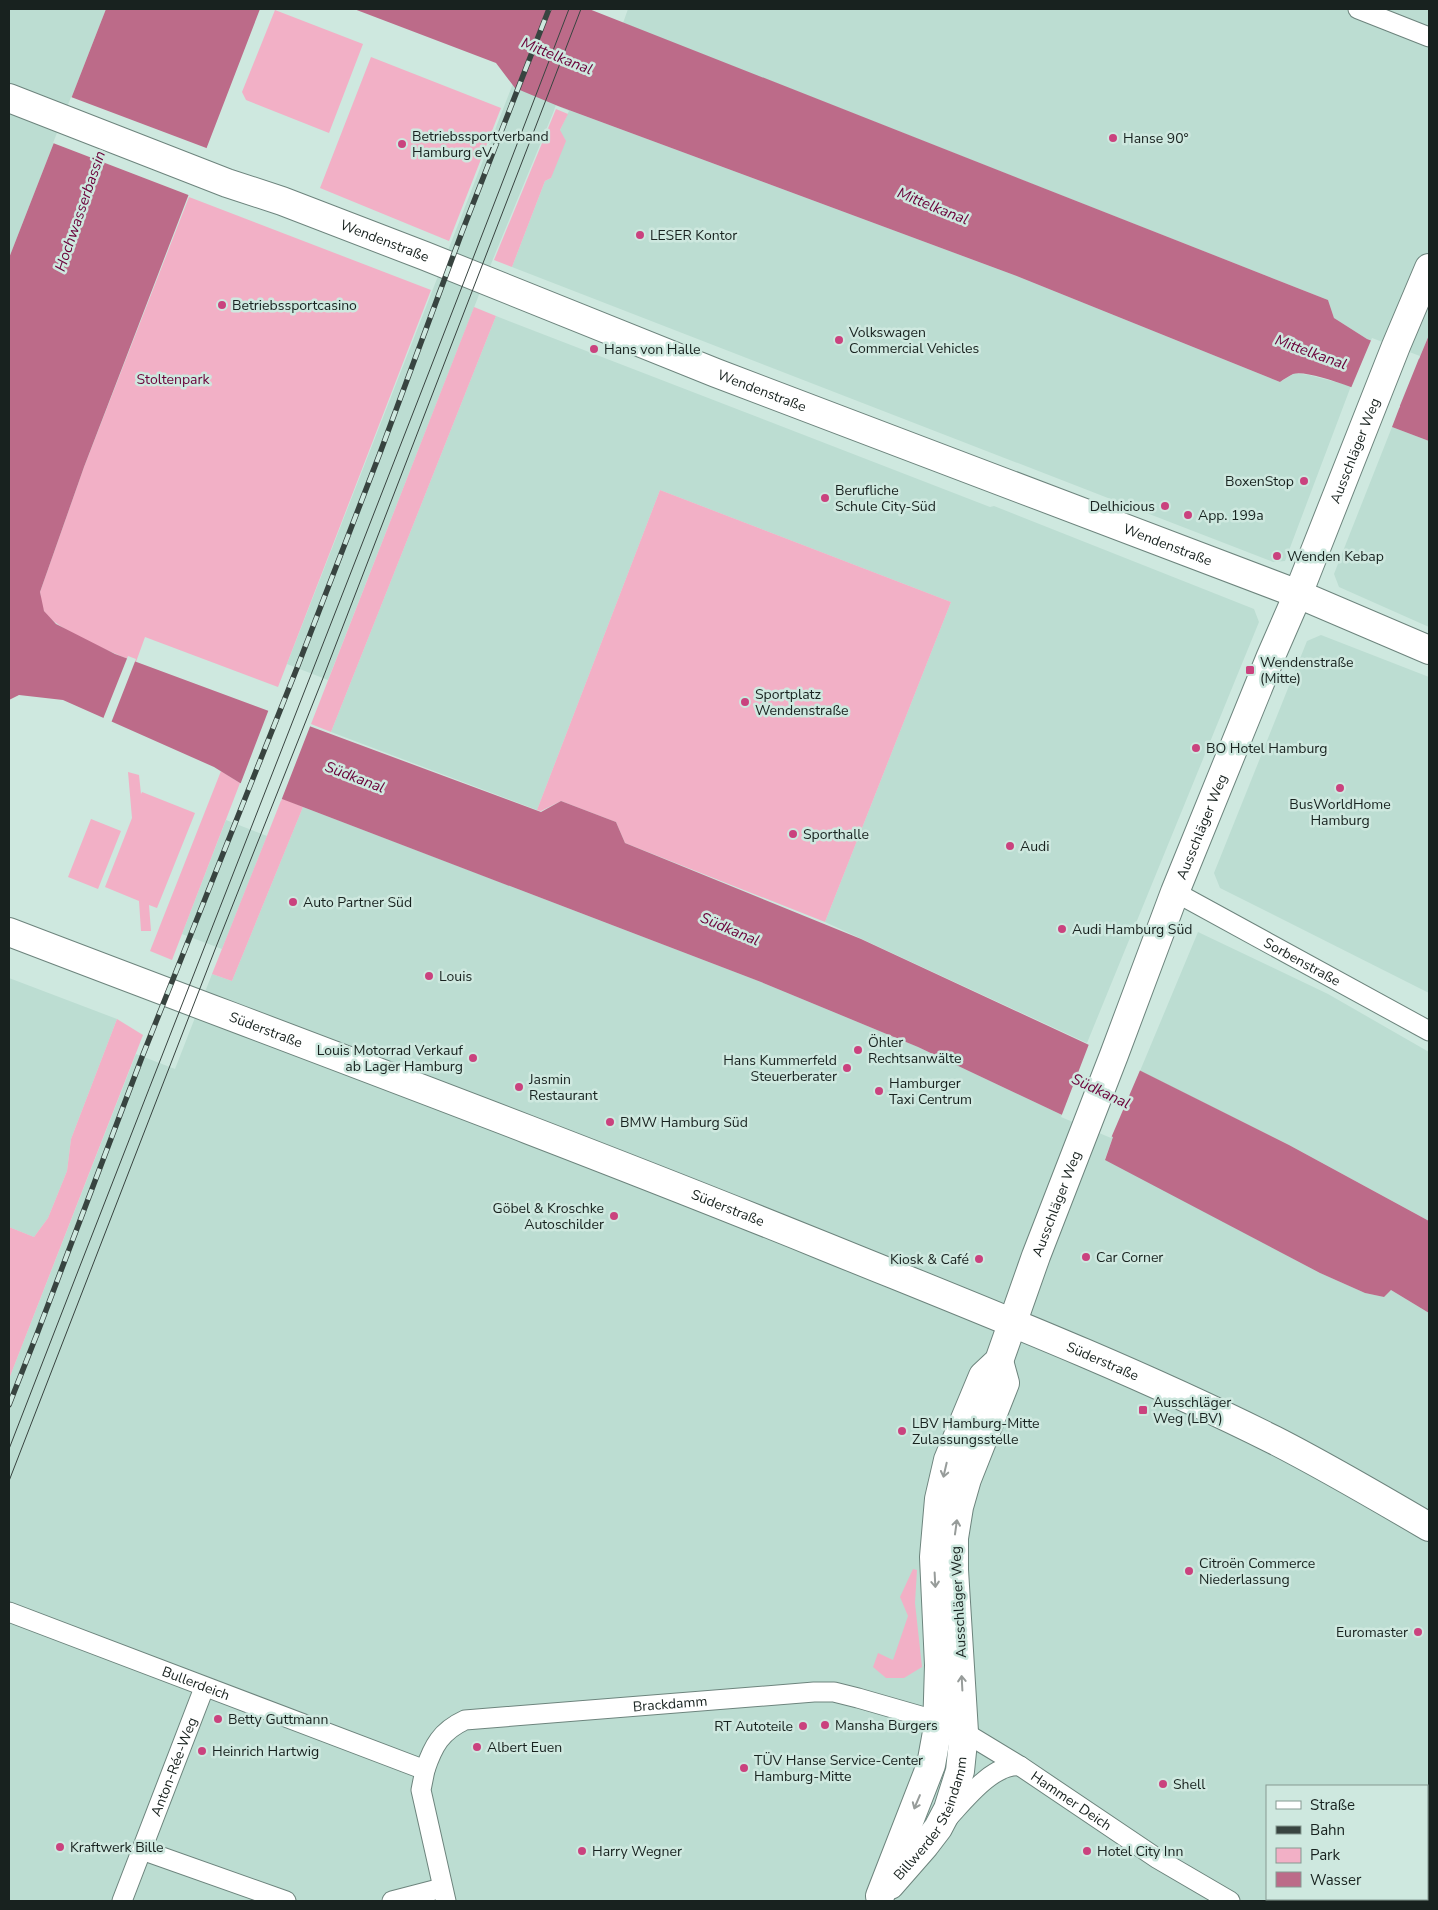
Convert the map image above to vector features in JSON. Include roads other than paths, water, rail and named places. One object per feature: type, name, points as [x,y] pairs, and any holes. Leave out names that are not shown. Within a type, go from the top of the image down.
[{"type":"main road","name":"Wendenstraße","points":[[9,98],[205,175],[282,201],[425,256],[716,373],[1298,594],[1429,650]]},
{"type":"main road","name":"Ausschläger Weg","points":[[938,1721],[939,1665],[934,1558],[939,1499],[948,1460],[983,1376],[999,1361],[1036,1256],[1175,892],[1298,594],[1396,346],[1429,268]]},
{"type":"main road","name":"Süderstraße","points":[[9,932],[438,1094],[710,1200],[1013,1322],[1126,1370],[1275,1441],[1429,1527]]},
{"type":"main road","name":"Ausschläger Weg","points":[[964,1732],[954,1570],[954,1538],[959,1507],[967,1479],[1005,1383],[999,1361]]},
{"type":"main road","name":"Billwerder Steindamm","points":[[878,1899],[930,1765],[938,1721]]},
{"type":"main road","name":"Billwerder Steindamm","points":[[878,1899],[925,1846],[938,1828],[948,1809],[958,1780],[964,1732]]},
{"type":"street","points":[[1358,9],[1429,37]]},
{"type":"street","name":"Sorbenstraße","points":[[1175,892],[1429,1031]]},
{"type":"street","name":"Bullerdeich","points":[[9,1612],[204,1688],[425,1770]]},
{"type":"street","name":"Anton-Rée-Weg","points":[[122,1901],[204,1688]]},
{"type":"street","name":"Brackdamm","points":[[425,1770],[432,1750],[438,1740],[454,1725],[465,1720],[814,1692],[834,1692],[850,1696],[938,1721],[964,1732]]},
{"type":"street","name":"Hammer Deich","points":[[964,1732],[1020,1766],[1158,1859],[1230,1901]]},
{"type":"street","points":[[938,1828],[986,1780],[997,1772],[1014,1766],[1020,1766]]},
{"type":"street","points":[[392,1901],[444,1895],[421,1790],[425,1770]]},
{"type":"street","points":[[142,1850],[286,1901]]},
{"type":"water","points":[[106,9],[260,9],[84,467],[40,592],[44,611],[56,624],[115,654],[541,812],[561,801],[616,822],[625,843],[861,939],[1087,1044],[1289,1145],[1429,1221],[1429,1313],[1391,1290],[1384,1297],[1365,1293],[1320,1273],[1105,1160],[1113,1137],[918,1047],[761,982],[240,783],[214,767],[63,700],[19,695],[9,700],[9,258]]},
{"type":"water","name":"Mittelkanal","points":[[354,9],[589,9],[1328,300],[1334,318],[1367,339],[1419,359],[1429,335],[1429,441],[1392,427],[1400,406],[1314,375],[1293,374],[1280,382],[1014,275],[558,106],[515,88],[496,63]]},
{"type":"tram line","points":[[9,1449],[569,9]]},
{"type":"tram line","points":[[9,1481],[216,947],[323,678],[581,9]]},
{"type":"railway","points":[[9,1405],[142,1057],[297,668],[380,453],[462,232],[549,9]]},
{"type":"place","name":"Hanse 90°","points":[[1113,138]]},
{"type":"place","name":"Betriebssportverband Hamburg eV","points":[[402,144]]},
{"type":"place","name":"LESER Kontor","points":[[640,235]]},
{"type":"place","name":"Betriebssportcasino","points":[[222,305]]},
{"type":"place","name":"Volkswagen Commercial Vehicles","points":[[839,340]]},
{"type":"place","name":"Hans von Halle","points":[[594,349]]},
{"type":"place","name":"BoxenStop","points":[[1304,481]]},
{"type":"place","name":"Berufliche Schule City-Süd","points":[[825,498]]},
{"type":"place","name":"Delhicious","points":[[1165,506]]},
{"type":"place","name":"App. 199a","points":[[1188,515]]},
{"type":"place","name":"Wenden Kebap","points":[[1277,556]]},
{"type":"place","name":"Wendenstraße (Mitte)","points":[[1250,670]]},
{"type":"place","name":"Sportplatz Wendenstraße","points":[[745,702]]},
{"type":"place","name":"BO Hotel Hamburg","points":[[1196,748]]},
{"type":"place","name":"BusWorldHome Hamburg","points":[[1340,788]]},
{"type":"place","name":"Sporthalle","points":[[793,834]]},
{"type":"place","name":"Audi","points":[[1010,846]]},
{"type":"place","name":"Auto Partner Süd","points":[[293,902]]},
{"type":"place","name":"Audi Hamburg Süd","points":[[1062,929]]},
{"type":"place","name":"Louis","points":[[429,976]]},
{"type":"place","name":"Öhler Rechtsanwälte","points":[[858,1050]]},
{"type":"place","name":"Louis Motorrad Verkauf ab Lager Hamburg","points":[[473,1058]]},
{"type":"place","name":"Hans Kummerfeld Steuerberater","points":[[847,1068]]},
{"type":"place","name":"Jasmin Restaurant","points":[[519,1087]]},
{"type":"place","name":"Hamburger Taxi Centrum","points":[[879,1091]]},
{"type":"place","name":"BMW Hamburg Süd","points":[[610,1122]]},
{"type":"place","name":"Göbel & Kroschke Autoschilder","points":[[614,1216]]},
{"type":"place","name":"Car Corner","points":[[1086,1257]]},
{"type":"place","name":"Kiosk & Café","points":[[979,1259]]},
{"type":"place","name":"Ausschläger Weg (LBV)","points":[[1143,1410]]},
{"type":"place","name":"LBV Hamburg-Mitte Zulassungsstelle","points":[[902,1431]]},
{"type":"place","name":"Citroën Commerce Niederlassung","points":[[1189,1571]]},
{"type":"place","name":"Euromaster","points":[[1418,1632]]},
{"type":"place","name":"Betty Guttmann","points":[[218,1719]]},
{"type":"place","name":"Mansha Burgers","points":[[825,1725]]},
{"type":"place","name":"RT Autoteile","points":[[803,1726]]},
{"type":"place","name":"Albert Euen","points":[[477,1747]]},
{"type":"place","name":"Heinrich Hartwig","points":[[202,1751]]},
{"type":"place","name":"TÜV Hanse Service-Center Hamburg-Mitte","points":[[744,1768]]},
{"type":"place","name":"Shell","points":[[1163,1784]]},
{"type":"place","name":"Kraftwerk Bille","points":[[60,1847]]},
{"type":"place","name":"Harry Wegner","points":[[582,1851]]},
{"type":"place","name":"Hotel City Inn","points":[[1087,1851]]},
{"type":"water label","name":"Hochwasserbassin","points":[[80,211]]},
{"type":"water label","name":"Südkanal","points":[[355,777]]},
{"type":"water label","name":"Südkanal","points":[[730,929]]},
{"type":"water label","name":"Südkanal","points":[[1101,1091]]},
{"type":"park label","name":"Stoltenpark","points":[[173,379]]}]
